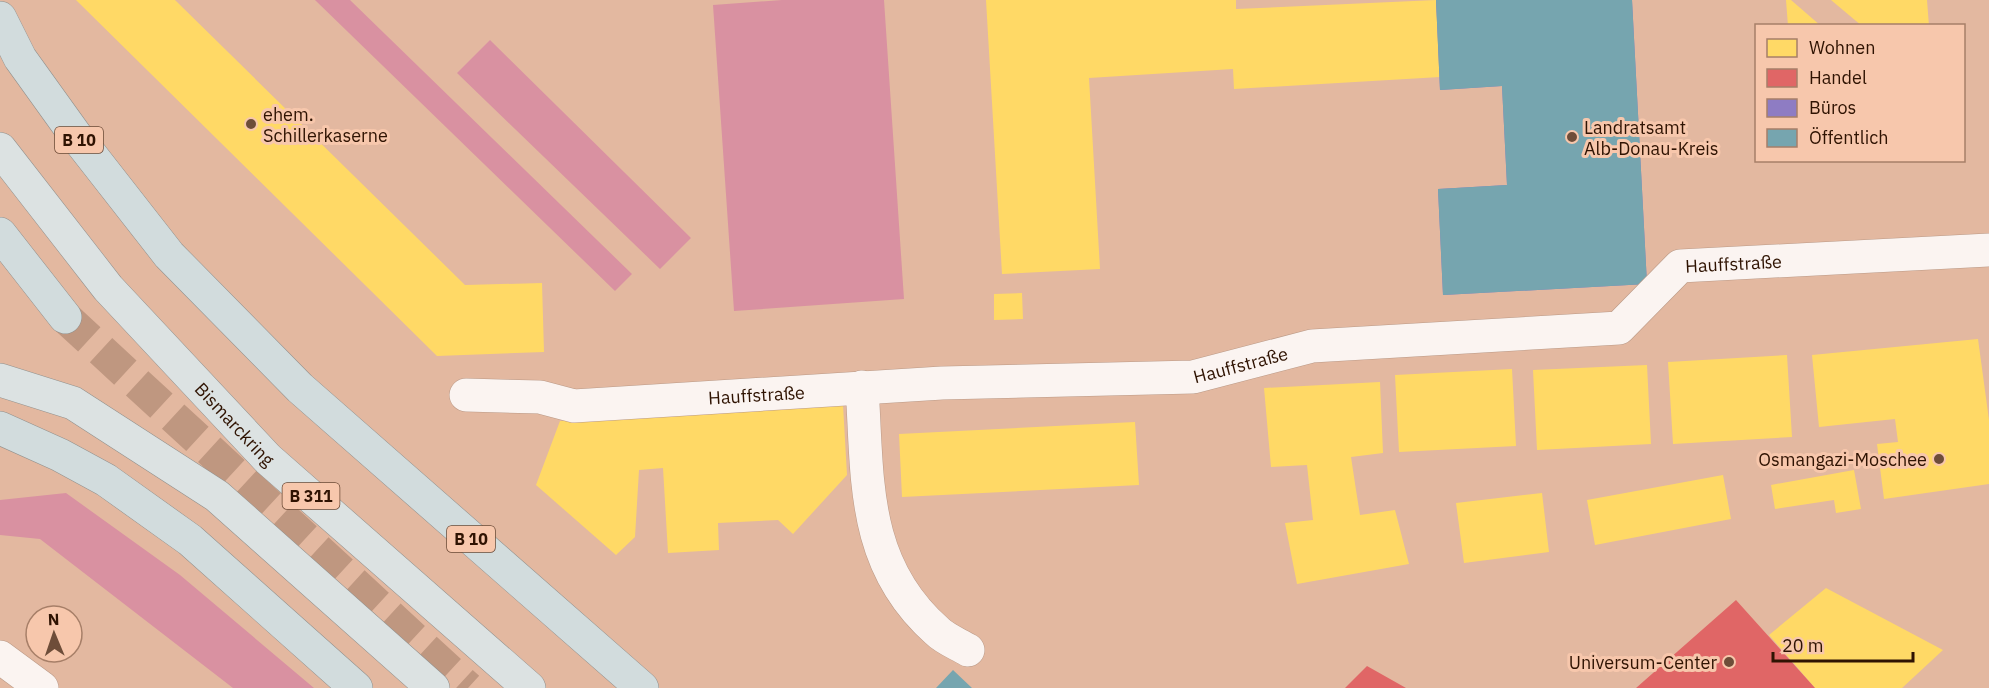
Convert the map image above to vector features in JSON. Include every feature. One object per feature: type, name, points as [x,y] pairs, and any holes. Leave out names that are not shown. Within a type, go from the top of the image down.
[{"type":"highway","name":"B 10","points":[[0,18],[20,58],[76,136],[169,255],[300,388],[642,688]]},
{"type":"highway","points":[[0,234],[65,317]]},
{"type":"highway","points":[[0,428],[60,455],[106,480],[190,540],[356,688]]},
{"type":"main road","name":"Bismarckring","points":[[0,149],[108,288],[268,459],[530,688]]},
{"type":"main road","points":[[0,380],[74,403],[217,496],[433,688]]},
{"type":"street","name":"Hauffstraße","points":[[466,395],[540,397],[574,406],[862,387],[1193,377],[1312,346],[1619,328],[1680,266],[1989,250]]},
{"type":"street","points":[[862,387],[871,518],[878,546],[914,608],[938,633],[968,650]]},
{"type":"street","points":[[0,657],[42,688]]},
{"type":"shaded area","points":[[315,0],[350,0],[632,274],[615,291]]},
{"type":"shaded area","points":[[782,0],[884,0],[904,299],[734,311],[713,5]]},
{"type":"shaded area","points":[[490,40],[691,238],[660,269],[457,73]]},
{"type":"shaded area","points":[[66,493],[180,575],[314,688],[233,688],[40,539],[0,535],[0,500]]},
{"type":"building: Wohnen","points":[[76,0],[175,0],[465,285],[542,283],[544,352],[437,356]]},
{"type":"building: Wohnen","points":[[986,0],[1236,0],[1236,9],[1436,0],[1440,77],[1234,89],[1233,69],[1089,78],[1100,269],[1002,274]]},
{"type":"building: Wohnen","points":[[1786,0],[1791,0],[1819,24],[1788,24]]},
{"type":"building: Wohnen","points":[[1831,0],[1927,0],[1929,24],[1860,24]]},
{"type":"building: Wohnen","points":[[1022,293],[1023,319],[994,320],[994,294]]},
{"type":"building: Wohnen","points":[[1978,339],[1989,420],[1989,484],[1884,499],[1877,444],[1898,442],[1895,419],[1819,427],[1812,355]]},
{"type":"building: Wohnen","points":[[1787,355],[1792,437],[1673,444],[1668,362]]},
{"type":"building: Wohnen","points":[[1647,365],[1651,444],[1537,450],[1533,370]]},
{"type":"building: Wohnen","points":[[1512,369],[1516,446],[1399,452],[1395,375]]},
{"type":"building: Wohnen","points":[[1380,382],[1383,453],[1351,457],[1356,490],[1360,515],[1395,510],[1409,564],[1297,584],[1285,523],[1313,520],[1307,465],[1271,467],[1264,388]]},
{"type":"building: Wohnen","points":[[843,405],[847,475],[793,534],[778,520],[718,523],[719,550],[668,553],[663,468],[639,470],[635,537],[616,555],[536,485],[560,421]]},
{"type":"building: Wohnen","points":[[1135,422],[1139,485],[902,497],[899,434]]},
{"type":"building: Wohnen","points":[[1854,470],[1861,509],[1836,513],[1834,500],[1775,509],[1771,485]]},
{"type":"building: Wohnen","points":[[1723,475],[1731,519],[1595,545],[1587,500]]},
{"type":"building: Wohnen","points":[[1542,493],[1549,552],[1464,563],[1456,503]]},
{"type":"building: Wohnen","points":[[1826,588],[1943,650],[1902,688],[1815,688],[1769,635]]},
{"type":"building: Handel","name":"Universum-Center","points":[[1736,600],[1815,688],[1636,688]]},
{"type":"building: Handel","points":[[1367,666],[1406,688],[1345,688]]},
{"type":"building: Büros","name":"Landratsamt Alb-Donau-Kreis","points":[[1436,0],[1632,0],[1647,284],[1443,295],[1438,189],[1507,185],[1502,86],[1440,90]]},
{"type":"building: Öffentlich","name":"Landratsamt Alb-Donau-Kreis","points":[[1436,0],[1632,0],[1647,284],[1443,295],[1438,189],[1507,185],[1502,86],[1440,90]]},
{"type":"building: Öffentlich","points":[[953,670],[972,688],[936,688]]},
{"type":"tunnel","points":[[65,317],[468,688]]},
{"type":"place","name":"ehem. Schillerkaserne","points":[[251,124]]},
{"type":"place","name":"Landratsamt Alb-Donau-Kreis","points":[[1572,137]]},
{"type":"place","name":"Osmangazi-Moschee","points":[[1939,459]]},
{"type":"place","name":"Universum-Center","points":[[1729,662]]}]
